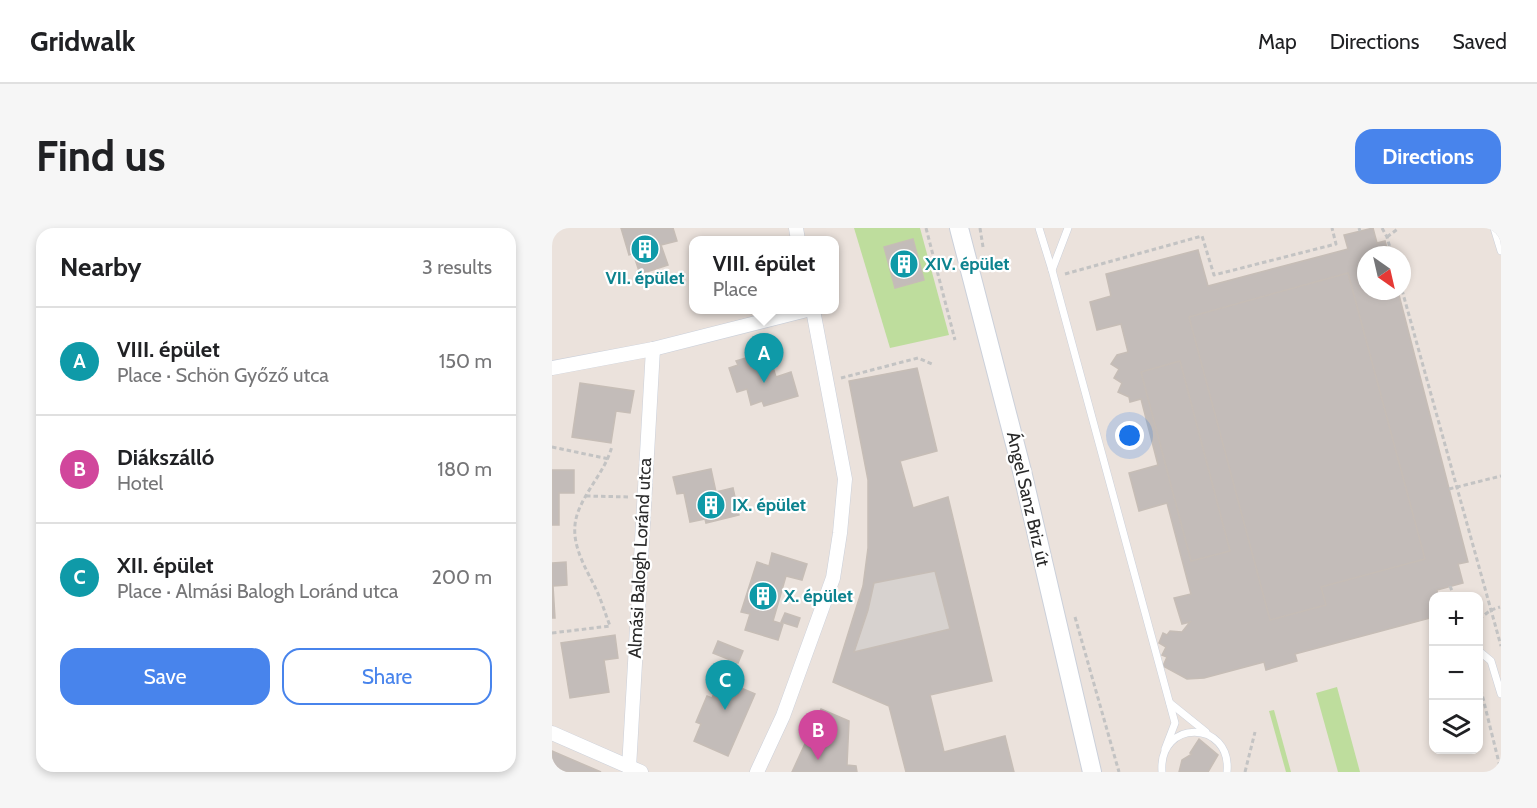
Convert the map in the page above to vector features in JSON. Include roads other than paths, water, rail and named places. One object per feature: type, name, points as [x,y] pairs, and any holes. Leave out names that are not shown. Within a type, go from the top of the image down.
[{"type":"main road","name":"Ángel Sanz Briz út","points":[[959,228],[1022,471],[1094,770]]},
{"type":"street","points":[[552,368],[653,349],[788,314]]},
{"type":"street","points":[[757,772],[783,716],[833,578],[840,532],[845,479],[814,314]]},
{"type":"street","name":"Almási Balogh Loránd utca","points":[[633,771],[644,498],[653,349]]},
{"type":"street","points":[[552,733],[633,771]]},
{"type":"lane","points":[[1039,228],[1175,723],[1161,760],[1162,772]]},
{"type":"lane","points":[[1053,274],[1068,228]]},
{"type":"lane","points":[[1494,228],[1501,251]]},
{"type":"lane","points":[[1483,654],[1491,661],[1501,694]]},
{"type":"lane","points":[[1169,703],[1219,743],[1225,752],[1228,763],[1227,772]]},
{"type":"lane","points":[[1165,749],[1171,741],[1190,732],[1210,736]]},
{"type":"place","name":"VII. épület","points":[[645,249]]},
{"type":"place","name":"XIV. épület","points":[[904,264]]},
{"type":"place","name":"VIII. épület","points":[[764,383]]},
{"type":"place","name":"IX. épület","points":[[711,505]]},
{"type":"place","name":"X. épület","points":[[763,596]]},
{"type":"place","name":"XII. épület","points":[[725,710]]},
{"type":"place","name":"Diákszálló","points":[[818,760]]}]
